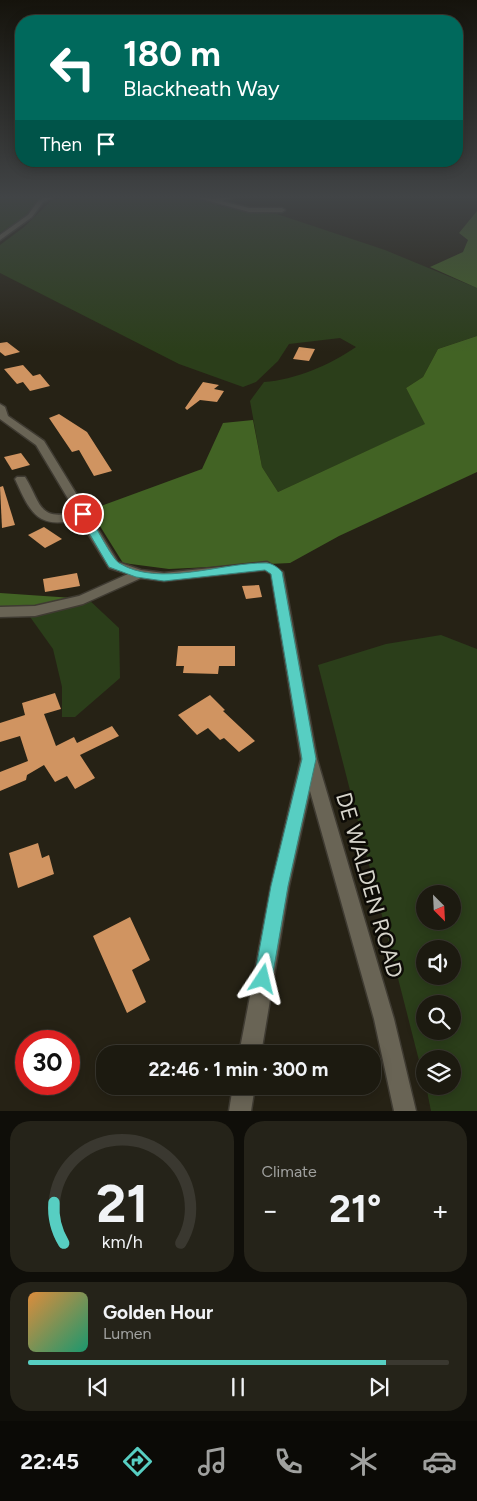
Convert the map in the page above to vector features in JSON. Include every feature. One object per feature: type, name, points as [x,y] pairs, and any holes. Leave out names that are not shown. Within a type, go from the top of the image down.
[{"type":"street","points":[[0,407],[4,417],[40,443],[113,565],[140,574]]},
{"type":"street","points":[[21,479],[37,513],[43,518],[66,519],[83,514]]},
{"type":"street","name":"DE WALDEN ROAD","points":[[140,574],[164,577],[263,567],[271,568],[277,572],[309,759],[384,1019],[405,1111]]},
{"type":"street","points":[[0,612],[35,611],[84,600],[140,574]]},
{"type":"street","points":[[252,1045],[280,886],[309,759]]},
{"type":"street","points":[[240,1111],[243,1095]]},
{"type":"green space","points":[[0,249],[382,249],[477,288],[477,336],[438,349],[423,377],[406,388],[426,424],[278,492],[262,467],[250,401],[264,382],[300,375],[335,360],[356,347],[340,338],[289,344],[278,361],[256,382],[243,387],[179,364],[0,273]]},
{"type":"green space","points":[[464,249],[477,249],[477,288],[430,267],[463,252]]},
{"type":"green space","points":[[477,336],[477,472],[339,536],[290,563],[169,569],[123,563],[90,510],[202,469],[223,423],[253,420],[262,467],[278,492],[425,424],[406,388],[423,377],[438,349]]},
{"type":"green space","points":[[0,593],[88,599],[0,611]]},
{"type":"green space","points":[[88,599],[119,628],[120,678],[75,717],[62,717],[62,687],[53,649],[28,614]]},
{"type":"green space","points":[[441,635],[477,649],[477,1111],[431,1111],[428,1095],[461,1095],[461,1050],[416,1050],[318,665],[386,644]]},
{"type":"building","points":[[7,342],[20,352],[5,356],[0,352],[0,343]]},
{"type":"building","points":[[299,347],[315,349],[309,361],[293,359]]},
{"type":"building","points":[[23,365],[33,376],[40,374],[50,386],[30,391],[23,382],[17,384],[4,369]]},
{"type":"building","points":[[203,382],[219,385],[214,389],[224,391],[217,402],[200,400],[187,410],[185,408]]},
{"type":"building","points":[[59,414],[87,432],[112,471],[94,476],[79,450],[72,452],[49,418]]},
{"type":"building","points":[[21,453],[30,465],[12,470],[4,457]]},
{"type":"building","points":[[3,486],[15,525],[2,528],[0,487]]},
{"type":"building","points":[[44,527],[62,539],[45,548],[28,535]]},
{"type":"building","points":[[77,573],[80,586],[45,592],[43,579]]},
{"type":"building","points":[[259,585],[262,597],[246,599],[242,586]]},
{"type":"building","points":[[178,646],[235,646],[235,666],[219,666],[218,674],[183,673],[184,666],[176,666]]},
{"type":"building","points":[[55,693],[61,709],[44,714],[56,746],[74,737],[77,743],[112,726],[119,736],[80,755],[95,778],[75,789],[67,776],[55,782],[44,765],[27,775],[26,780],[0,791],[0,772],[28,761],[20,736],[0,742],[0,723],[25,715],[22,703]]},
{"type":"building","points":[[210,695],[225,710],[223,711],[255,741],[239,752],[224,738],[220,740],[208,728],[197,735],[178,715]]},
{"type":"building","points":[[38,843],[42,858],[49,855],[54,874],[18,888],[9,853]]},
{"type":"building","points":[[130,917],[150,960],[132,970],[146,1002],[127,1013],[93,936]]},
{"type":"route","points":[[83,514],[113,565],[140,574],[164,577],[187,576],[267,566],[277,572],[292,650],[309,759],[280,886],[263,979]]}]
